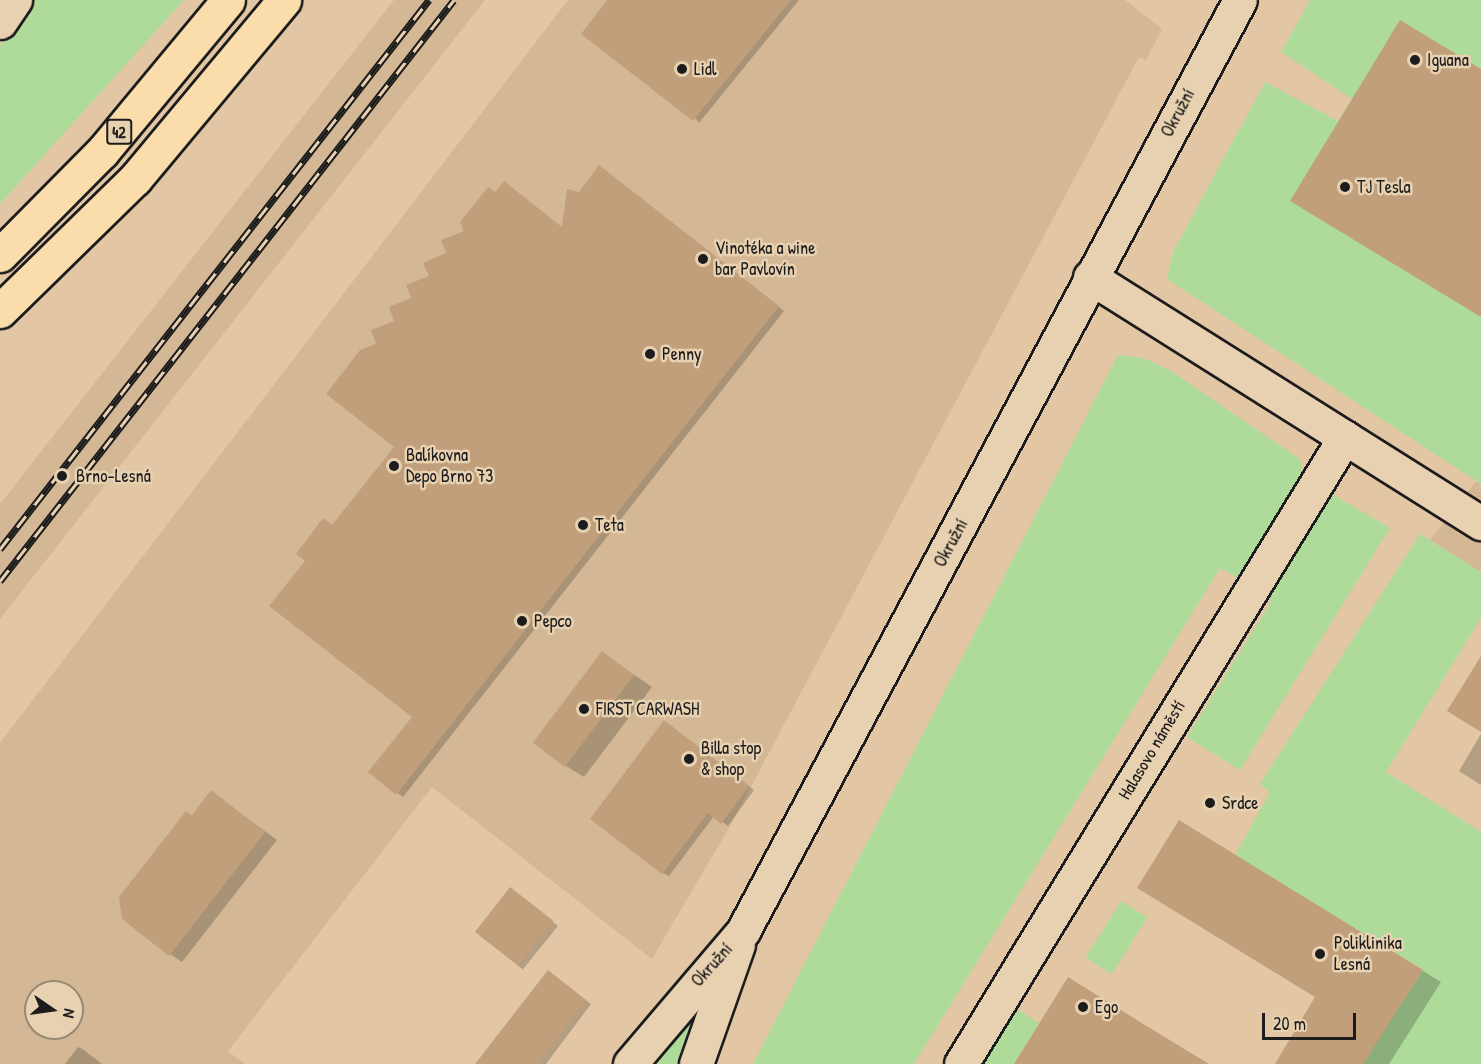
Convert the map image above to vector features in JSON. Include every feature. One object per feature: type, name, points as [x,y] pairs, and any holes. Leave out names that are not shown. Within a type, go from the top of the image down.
[{"type":"highway","name":"42","points":[[0,255],[102,152],[228,0]]},
{"type":"highway","name":"42","points":[[0,336],[70,247],[219,84],[284,0]]},
{"type":"highway","name":"42","points":[[0,311],[70,247]]},
{"type":"street","points":[[0,22],[15,0]]},
{"type":"street","name":"Okružní","points":[[630,1064],[742,932],[1240,0]]},
{"type":"street","points":[[1090,277],[1481,523]]},
{"type":"street","name":"Halasovo náměstí","points":[[961,1064],[1345,437]]},
{"type":"street","points":[[696,1064],[742,932]]},
{"type":"shaded area","points":[[394,0],[485,0],[0,619],[0,504]]},
{"type":"shaded area","points":[[568,0],[1125,0],[1162,29],[1146,60],[1139,57],[729,828],[652,959],[432,787],[228,1051],[245,1064],[0,1064],[0,743]]},
{"type":"shaded area","points":[[1476,481],[1481,484],[1481,572],[1430,540]]},
{"type":"green space","points":[[33,0],[184,0],[0,204],[0,45]]},
{"type":"green space","name":"TJ Tesla","points":[[1310,0],[1481,0],[1481,484],[1167,279],[1173,252],[1265,82],[1338,121],[1352,99],[1281,52]]},
{"type":"green space","points":[[1118,355],[1144,358],[1171,371],[1300,459],[1303,474],[1243,581],[1220,568],[914,1064],[753,1064]]},
{"type":"green space","points":[[1332,494],[1390,528],[1240,770],[1187,737],[1271,602],[1264,594]]},
{"type":"green space","points":[[1420,534],[1481,572],[1481,618],[1386,772],[1481,832],[1481,1064],[1363,1064],[1423,970],[1235,855],[1270,792],[1260,784]]},
{"type":"green space","points":[[1121,901],[1147,917],[1112,974],[1085,958]]},
{"type":"green space","points":[[1012,1006],[1039,1023],[1014,1064],[978,1064]]},
{"type":"green space","points":[[694,1011],[682,1064],[645,1064]]},
{"type":"building","name":"Lidl","points":[[607,0],[791,0],[693,121],[581,34]]},
{"type":"building","name":"TJ Tesla","points":[[1400,20],[1481,69],[1481,317],[1290,201]]},
{"type":"building","points":[[599,165],[779,306],[396,795],[368,772],[412,717],[269,606],[305,561],[296,554],[323,518],[332,525],[394,447],[326,394],[360,350],[376,344],[371,330],[394,321],[389,307],[411,298],[406,285],[429,276],[423,263],[446,253],[441,240],[464,231],[460,222],[488,187],[495,192],[504,181],[562,227],[567,189],[579,192]]},
{"type":"building","name":"FIRST CARWASH","points":[[602,651],[634,675],[565,767],[533,743]]},
{"type":"building","points":[[1481,656],[1481,732],[1447,711]]},
{"type":"building","points":[[664,720],[749,786],[721,824],[708,813],[662,874],[590,819]]},
{"type":"building","points":[[211,790],[265,832],[169,956],[122,919],[119,897],[186,811],[192,815]]},
{"type":"building","name":"Poliklinika Lesná","points":[[1179,820],[1423,970],[1363,1064],[1275,1064],[1315,997],[1137,888]]},
{"type":"building","points":[[510,887],[553,921],[518,966],[475,932]]},
{"type":"building","points":[[548,970],[586,1000],[537,1064],[475,1064]]},
{"type":"building","points":[[1068,977],[1145,1025],[1209,1064],[1014,1064]]},
{"type":"railway","points":[[0,549],[429,0]]},
{"type":"railway","points":[[0,581],[454,0]]},
{"type":"place","name":"Iguana","points":[[1415,60]]},
{"type":"place","name":"Lidl","points":[[682,69]]},
{"type":"place","name":"TJ Tesla","points":[[1345,187]]},
{"type":"place","name":"Vinotéka a wine bar Pavlovín","points":[[703,259]]},
{"type":"place","name":"Penny","points":[[650,354]]},
{"type":"place","name":"Balíkovna Depo Brno 73","points":[[394,466]]},
{"type":"place","name":"Brno-Lesná","points":[[62,476]]},
{"type":"place","name":"Teta","points":[[583,525]]},
{"type":"place","name":"Pepco","points":[[522,621]]},
{"type":"place","name":"FIRST CARWASH","points":[[584,709]]},
{"type":"place","name":"Billa stop & shop","points":[[689,759]]},
{"type":"place","name":"Srdce","points":[[1210,803]]},
{"type":"place","name":"Poliklinika Lesná","points":[[1320,954]]},
{"type":"place","name":"Ego","points":[[1083,1007]]}]
